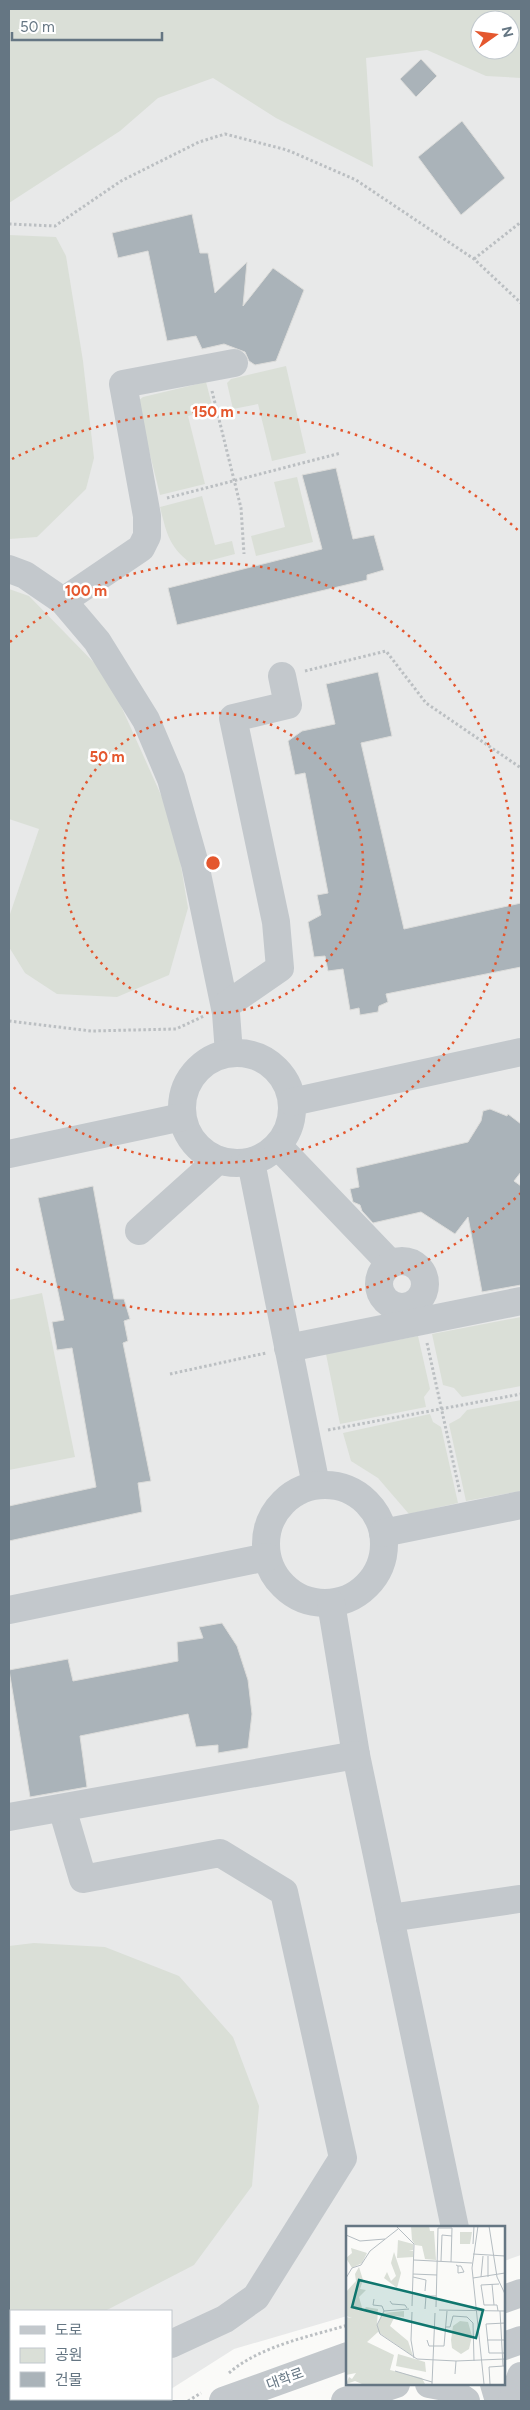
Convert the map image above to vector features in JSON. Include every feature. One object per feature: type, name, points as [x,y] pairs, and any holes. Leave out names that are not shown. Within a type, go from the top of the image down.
[{"type":"street","points":[[63,601],[140,548],[148,536],[145,504],[123,384],[234,364]]},
{"type":"street","points":[[9,569],[25,575],[63,601],[97,641],[146,720],[171,779],[195,864],[225,1006],[229,1053]]},
{"type":"street","points":[[225,1006],[280,968],[276,922],[233,718],[288,705],[282,676]]},
{"type":"street","points":[[292,1102],[521,1052]]},
{"type":"street","points":[[229,1053],[247,1053],[264,1059],[278,1070],[288,1084],[292,1102],[292,1118],[287,1133],[278,1146],[266,1156],[251,1162],[234,1164],[218,1160],[203,1151],[191,1139],[182,1117],[182,1105],[186,1086],[196,1071],[211,1059],[229,1053]]},
{"type":"street","points":[[9,1154],[182,1117]]},
{"type":"street","points":[[278,1146],[391,1264]]},
{"type":"street","points":[[139,1231],[218,1160]]},
{"type":"street","points":[[251,1162],[304,1434],[316,1485]]},
{"type":"street","points":[[288,1348],[521,1301]]},
{"type":"street","points":[[316,1485],[334,1485],[352,1491],[359,1496],[377,1516],[383,1533],[383,1552],[377,1571],[366,1587],[349,1598],[331,1603],[314,1602],[298,1596],[284,1586],[273,1573],[267,1557],[266,1537],[271,1518],[282,1502],[298,1491],[316,1485]]},
{"type":"street","points":[[383,1533],[521,1505]]},
{"type":"street","points":[[9,1610],[267,1557]]},
{"type":"street","points":[[331,1603],[356,1756],[455,2226]]},
{"type":"street","points":[[9,1817],[356,1756]]},
{"type":"street","points":[[62,1808],[83,1879],[220,1853],[284,1892],[343,2158],[256,2297],[225,2318],[172,2344]]},
{"type":"street","points":[[390,1918],[519,1899]]},
{"type":"street","points":[[505,2299],[521,2293]]},
{"type":"street","points":[[505,2346],[521,2340]]},
{"type":"street","name":"대학로","points":[[217,2390],[346,2357]]},
{"type":"street","points":[[512,2401],[521,2376]]},
{"type":"street","points":[[345,2401],[393,2385]]},
{"type":"street","points":[[437,2385],[445,2386],[466,2401]]},
{"type":"street","points":[[494,2385],[498,2401]]},
{"type":"path","points":[[9,224],[56,226],[121,181],[199,142],[225,134],[286,150],[356,180],[474,259],[521,303]]},
{"type":"path","points":[[474,259],[521,222]]},
{"type":"path","points":[[205,369],[242,508],[244,554]]},
{"type":"path","points":[[145,504],[340,453]]},
{"type":"path","points":[[282,676],[386,652],[426,703],[521,768]]},
{"type":"path","points":[[9,1021],[91,1031],[176,1029],[225,1006]]},
{"type":"path","points":[[422,1321],[465,1516]]},
{"type":"path","points":[[170,1374],[288,1348]]},
{"type":"path","points":[[304,1434],[521,1394]]},
{"type":"path","points":[[188,2401],[217,2390],[244,2360],[296,2340],[346,2326]]},
{"type":"shaded area","points":[[9,9],[521,9],[521,2255],[505,2261],[505,2226],[346,2226],[346,2316],[234,2349],[172,2388],[172,2310],[10,2310],[10,2400],[154,2400],[9,2401]]},
{"type":"green space","points":[[9,9],[521,9],[521,78],[486,76],[427,50],[366,58],[373,167],[276,118],[213,78],[158,98],[120,131],[9,203]]},
{"type":"green space","points":[[9,235],[56,237],[66,256],[83,361],[94,458],[86,489],[37,537],[9,539]]},
{"type":"green space","points":[[286,366],[306,453],[272,461],[258,404],[233,409],[227,383],[231,379]]},
{"type":"green space","points":[[206,382],[213,409],[188,416],[205,484],[160,495],[137,402],[143,397]]},
{"type":"green space","points":[[297,477],[313,542],[256,556],[251,536],[285,527],[274,482]]},
{"type":"green space","points":[[202,496],[215,545],[232,541],[235,554],[193,565],[179,552],[170,540],[160,507]]},
{"type":"green space","points":[[9,589],[29,596],[108,677],[174,824],[188,908],[169,975],[117,997],[57,994],[25,973],[9,947],[9,917],[39,829],[9,819]]},
{"type":"green space","points":[[42,1293],[75,1457],[9,1470],[9,1300]]},
{"type":"green space","points":[[521,1317],[521,1386],[462,1397],[454,1388],[443,1385],[432,1334]]},
{"type":"green space","points":[[418,1336],[430,1389],[424,1397],[426,1407],[340,1424],[326,1354]]},
{"type":"green space","points":[[521,1400],[521,1491],[466,1501],[449,1424],[460,1418],[467,1410]]},
{"type":"green space","points":[[430,1414],[433,1422],[441,1427],[458,1503],[409,1514],[378,1478],[351,1461],[343,1433]]},
{"type":"green space","points":[[34,1943],[105,1947],[179,1976],[233,2037],[259,2106],[252,2186],[194,2265],[107,2310],[10,2310],[9,2342],[9,1946]]},
{"type":"building","points":[[421,59],[437,76],[416,97],[400,79]]},
{"type":"building","points":[[462,121],[505,178],[461,215],[418,157]]},
{"type":"building","points":[[192,214],[200,253],[208,253],[215,293],[247,262],[243,306],[273,268],[304,290],[276,361],[255,365],[249,361],[245,352],[224,344],[202,349],[196,336],[167,341],[148,251],[118,258],[112,233]]},
{"type":"building","points":[[336,468],[353,539],[374,535],[384,570],[367,575],[367,580],[177,625],[168,588],[322,549],[302,475]]},
{"type":"building","points":[[378,672],[392,736],[361,743],[404,929],[521,903],[521,967],[386,994],[388,1002],[379,1006],[378,1012],[360,1015],[359,1008],[350,1010],[343,969],[328,971],[325,956],[314,957],[308,922],[321,915],[317,895],[328,893],[305,773],[295,775],[288,741],[302,731],[335,724],[326,684]]},
{"type":"building","points":[[490,1109],[507,1116],[508,1114],[521,1124],[521,1172],[514,1181],[521,1186],[521,1285],[482,1292],[468,1217],[455,1234],[421,1212],[373,1223],[362,1211],[360,1205],[353,1202],[350,1189],[359,1187],[356,1168],[468,1142],[481,1121],[483,1111]]},
{"type":"building","points":[[93,1186],[114,1299],[124,1299],[130,1319],[124,1321],[128,1341],[123,1343],[151,1481],[138,1483],[142,1512],[9,1541],[9,1506],[96,1487],[72,1348],[57,1350],[52,1322],[64,1320],[38,1198]]},
{"type":"building","points":[[222,1623],[237,1646],[248,1680],[252,1714],[248,1748],[218,1753],[218,1745],[196,1747],[188,1714],[80,1736],[87,1787],[30,1797],[9,1670],[68,1659],[73,1681],[178,1661],[177,1642],[203,1638],[199,1627]]}]
